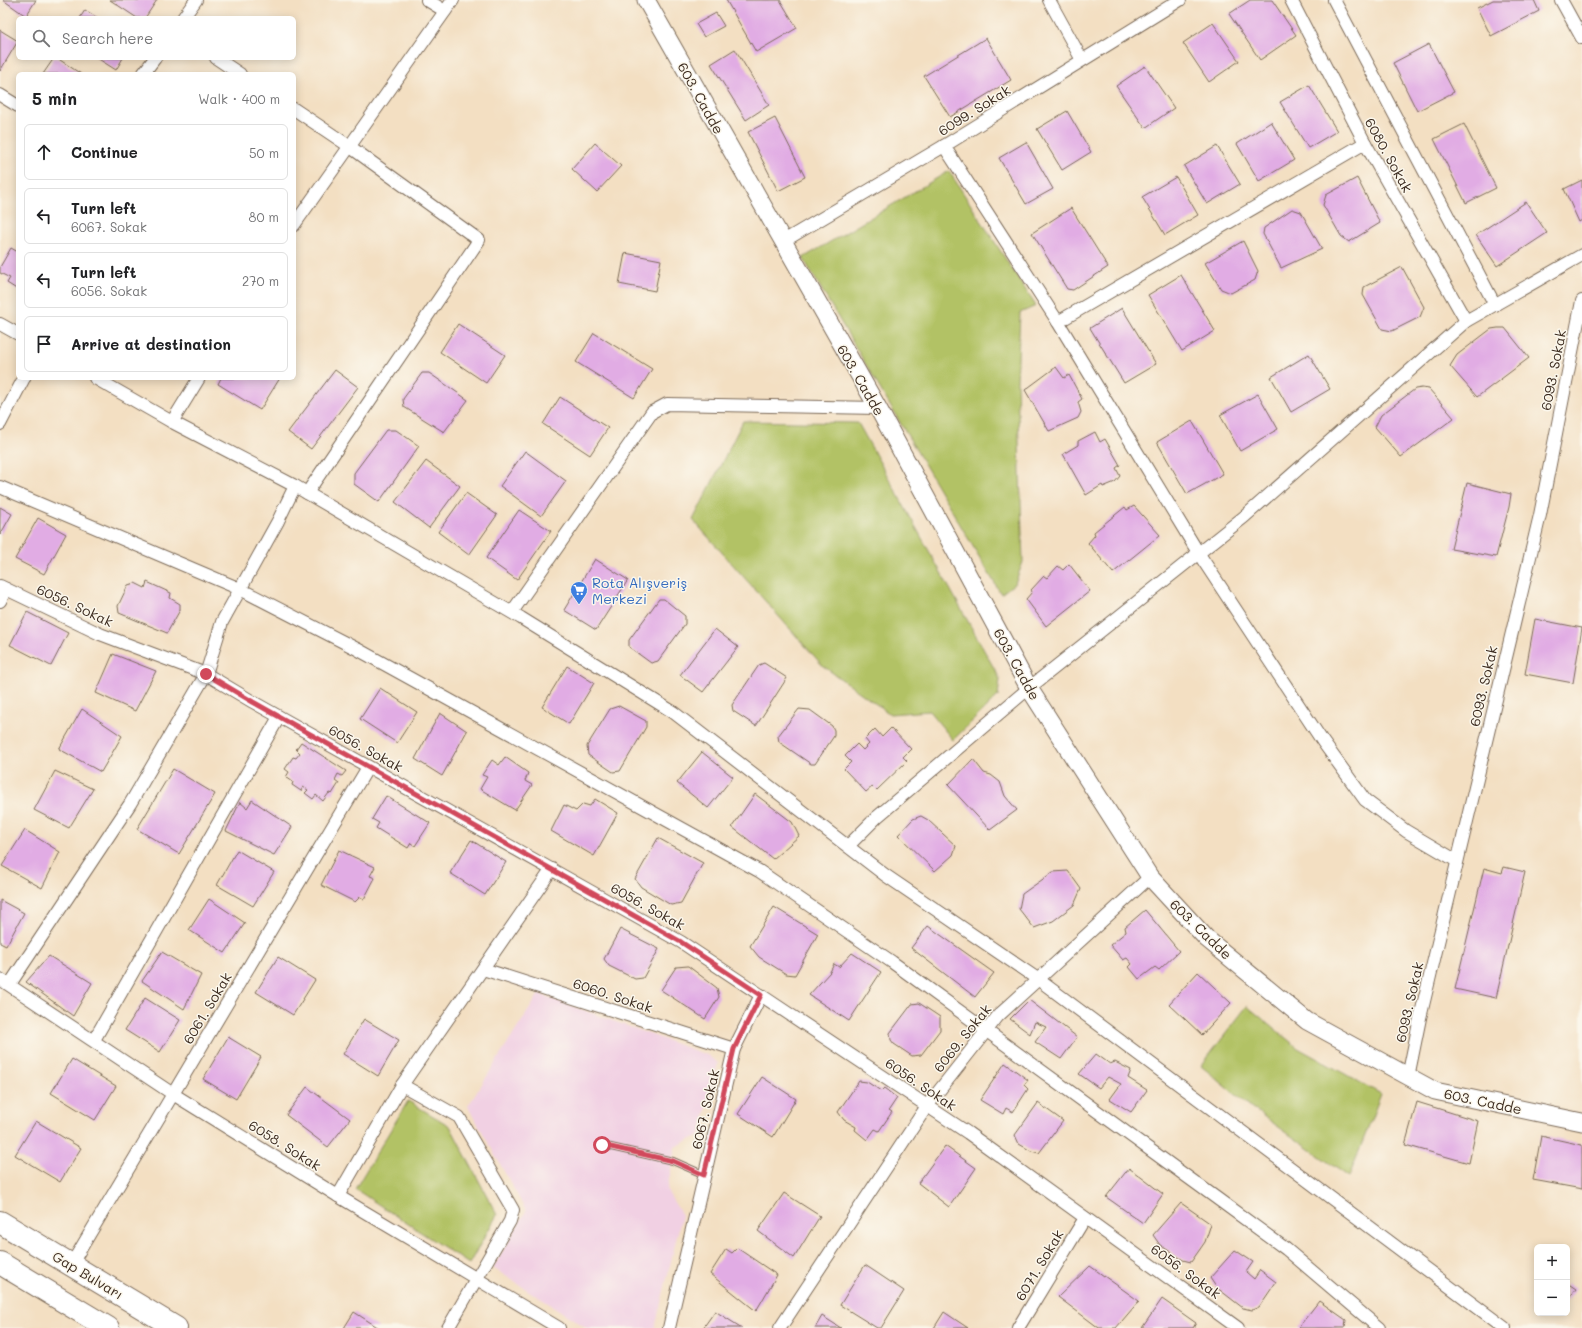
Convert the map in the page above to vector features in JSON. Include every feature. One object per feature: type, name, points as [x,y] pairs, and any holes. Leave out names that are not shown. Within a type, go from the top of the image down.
[{"type":"highway","name":"Gap Bulvarı","points":[[0,1222],[176,1328]]},
{"type":"highway","points":[[0,1263],[108,1328]]},
{"type":"street","points":[[184,16],[196,0]]},
{"type":"street","points":[[427,0],[445,11]]},
{"type":"street","points":[[296,222],[453,0]]},
{"type":"street","name":"603. Cadde","points":[[646,0],[782,242],[878,408],[1029,688],[1150,877],[1207,939],[1307,1021],[1435,1091],[1582,1122]]},
{"type":"street","points":[[1049,0],[1082,60]]},
{"type":"street","name":"6099. Sokak","points":[[782,242],[944,146],[1180,0]]},
{"type":"street","name":"6080. Sokak","points":[[1291,0],[1365,143],[1466,321]]},
{"type":"street","points":[[1334,0],[1495,305]]},
{"type":"street","points":[[1561,0],[1582,38]]},
{"type":"street","points":[[144,72],[154,60]]},
{"type":"street","points":[[219,60],[237,72]]},
{"type":"street","points":[[0,95],[16,105]]},
{"type":"street","points":[[296,110],[349,146],[479,240],[307,493]]},
{"type":"street","points":[[1058,322],[1365,143]]},
{"type":"street","points":[[944,146],[1058,322],[1199,554],[1323,742],[1365,800],[1406,831],[1457,861]]},
{"type":"street","points":[[848,846],[877,817],[1029,688],[1244,517],[1466,321],[1582,255]]},
{"type":"street","name":"6093. Sokak","points":[[1408,1077],[1420,1018],[1540,514],[1582,301]]},
{"type":"street","points":[[0,324],[16,333]]},
{"type":"street","points":[[0,424],[23,380]]},
{"type":"street","points":[[98,380],[172,422],[295,486],[512,612],[673,712],[885,875],[1039,980],[1291,1166],[1436,1278],[1505,1328]]},
{"type":"street","points":[[172,422],[199,380]]},
{"type":"street","points":[[512,612],[652,412],[667,404],[878,408]]},
{"type":"street","points":[[5,981],[130,804],[206,674],[222,622],[278,521],[295,486]]},
{"type":"street","points":[[0,487],[240,589],[357,649],[759,871],[892,962],[1286,1249],[1379,1328]]},
{"type":"street","points":[[0,601],[3,587]]},
{"type":"street","name":"6056. Sokak","points":[[3,587],[100,634],[206,674],[279,717],[681,942],[926,1106],[1085,1218],[1233,1326]]},
{"type":"street","points":[[94,1040],[279,717]]},
{"type":"street","name":"6061. Sokak","points":[[71,1265],[368,766]]},
{"type":"street","points":[[338,1196],[402,1085],[552,869]]},
{"type":"street","name":"6069. Sokak","points":[[780,1328],[926,1106],[998,1016],[1150,877]]},
{"type":"street","name":"6060. Sokak","points":[[483,969],[734,1049]]},
{"type":"street","name":"6058. Sokak","points":[[5,981],[173,1094],[338,1196],[559,1328]]},
{"type":"street","name":"6067. Sokak","points":[[669,1328],[734,1049],[761,995]]},
{"type":"street","points":[[402,1085],[459,1117],[513,1210],[510,1221],[478,1279],[448,1328]]},
{"type":"street","name":"6071. Sokak","points":[[1018,1328],[1085,1218]]},
{"type":"lane","points":[[602,1145],[673,1161],[704,1175]]},
{"type":"shaded area","points":[[539,994],[707,1055],[718,1063],[700,1135],[675,1147],[667,1191],[682,1215],[655,1328],[587,1328],[493,1268],[526,1211],[468,1106]]},
{"type":"green space","points":[[949,171],[1036,306],[1020,313],[1017,382],[1023,562],[1015,583],[1001,594],[803,258]]},
{"type":"green space","points":[[743,421],[858,423],[1000,679],[998,696],[953,740],[929,711],[890,714],[823,666],[693,520]]},
{"type":"green space","points":[[1247,1006],[1298,1048],[1381,1094],[1349,1177],[1252,1108],[1201,1066]]},
{"type":"green space","points":[[408,1101],[450,1126],[497,1215],[469,1264],[355,1189]]},
{"type":"building","points":[[3,0],[36,0],[26,16]]},
{"type":"building","points":[[110,0],[157,0],[146,16],[134,16]]},
{"type":"building","points":[[726,0],[780,0],[797,28],[756,52]]},
{"type":"building","points":[[1250,0],[1272,0],[1296,35],[1260,60],[1229,14]]},
{"type":"building","points":[[1493,0],[1534,0],[1539,11],[1491,36],[1477,8]]},
{"type":"building","points":[[85,10],[95,16],[81,16]]},
{"type":"building","points":[[716,13],[724,26],[704,37],[696,24]]},
{"type":"building","points":[[1213,23],[1239,61],[1209,82],[1183,43]]},
{"type":"building","points":[[0,30],[16,40],[16,44],[0,71]]},
{"type":"building","points":[[986,38],[1011,80],[950,117],[924,76]]},
{"type":"building","points":[[1429,44],[1454,92],[1417,111],[1393,63]]},
{"type":"building","points":[[735,49],[769,105],[746,120],[711,64]]},
{"type":"building","points":[[53,60],[60,60],[78,72],[44,72]]},
{"type":"building","points":[[100,60],[122,60],[116,70]]},
{"type":"building","points":[[1145,66],[1174,108],[1145,128],[1116,86]]},
{"type":"building","points":[[1309,85],[1337,131],[1308,148],[1280,102]]},
{"type":"building","points":[[1067,111],[1091,152],[1062,170],[1037,129]]},
{"type":"building","points":[[775,118],[805,177],[778,191],[748,132]]},
{"type":"building","points":[[1271,122],[1294,160],[1259,181],[1237,144]]},
{"type":"building","points":[[1464,124],[1496,188],[1466,203],[1434,139]]},
{"type":"building","points":[[1026,142],[1053,189],[1026,204],[999,158]]},
{"type":"building","points":[[595,143],[621,166],[597,192],[572,169]]},
{"type":"building","points":[[1217,146],[1240,184],[1207,204],[1184,166]]},
{"type":"building","points":[[1176,177],[1198,215],[1165,235],[1142,197]]},
{"type":"building","points":[[1357,178],[1380,223],[1349,242],[1341,236],[1323,205],[1326,195]]},
{"type":"building","points":[[1582,180],[1582,220],[1579,222],[1564,189]]},
{"type":"building","points":[[1526,202],[1547,233],[1497,266],[1476,235]]},
{"type":"building","points":[[1071,208],[1108,267],[1073,290],[1067,289],[1032,233]]},
{"type":"building","points":[[1292,209],[1301,212],[1322,249],[1281,268],[1263,234],[1264,228]]},
{"type":"building","points":[[1243,241],[1258,271],[1255,280],[1231,293],[1221,289],[1205,263]]},
{"type":"building","points":[[11,248],[16,251],[16,289],[7,283],[10,278],[0,273],[0,267]]},
{"type":"building","points":[[625,253],[661,260],[655,291],[619,284]]},
{"type":"building","points":[[1402,267],[1424,307],[1420,317],[1392,331],[1382,329],[1363,295],[1364,287]]},
{"type":"building","points":[[1181,275],[1215,331],[1182,351],[1148,295]]},
{"type":"building","points":[[1122,308],[1156,364],[1124,383],[1090,328]]},
{"type":"building","points":[[458,324],[505,355],[486,383],[440,352]]},
{"type":"building","points":[[1505,328],[1529,358],[1477,397],[1450,366],[1457,355],[1491,329]]},
{"type":"building","points":[[594,333],[652,369],[634,398],[576,362]]},
{"type":"building","points":[[1309,354],[1330,389],[1291,412],[1271,377]]},
{"type":"building","points":[[1056,367],[1064,378],[1069,375],[1082,399],[1078,402],[1081,412],[1078,418],[1049,431],[1025,390]]},
{"type":"building","points":[[335,370],[358,387],[311,449],[288,432]]},
{"type":"building","points":[[422,373],[429,373],[468,400],[444,432],[404,407],[403,399]]},
{"type":"building","points":[[220,380],[279,380],[260,410],[218,384]]},
{"type":"building","points":[[1415,389],[1429,389],[1454,418],[1401,457],[1375,427],[1381,415]]},
{"type":"building","points":[[1258,394],[1278,429],[1240,451],[1220,415]]},
{"type":"building","points":[[560,397],[608,428],[590,455],[543,424]]},
{"type":"building","points":[[1192,421],[1223,474],[1187,494],[1157,442]]},
{"type":"building","points":[[386,430],[396,430],[419,446],[379,502],[354,484],[354,473]]},
{"type":"building","points":[[1095,432],[1100,442],[1105,439],[1120,465],[1116,468],[1120,476],[1115,482],[1103,487],[1102,485],[1086,495],[1063,454],[1078,445],[1078,441]]},
{"type":"building","points":[[525,451],[566,481],[541,516],[500,486]]},
{"type":"building","points":[[426,461],[460,486],[429,528],[395,502]]},
{"type":"building","points":[[1467,483],[1511,494],[1496,557],[1451,549]]},
{"type":"building","points":[[466,493],[497,515],[469,555],[438,532]]},
{"type":"building","points":[[1134,506],[1160,535],[1113,573],[1088,543],[1095,535],[1094,532],[1125,507],[1127,510]]},
{"type":"building","points":[[0,507],[12,514],[0,535]]},
{"type":"building","points":[[519,510],[551,531],[517,580],[486,558]]},
{"type":"building","points":[[38,518],[66,534],[44,574],[15,559]]},
{"type":"building","points":[[595,559],[628,580],[596,630],[564,610]]},
{"type":"building","points":[[1069,564],[1090,591],[1046,626],[1026,599],[1032,592],[1031,590],[1044,576],[1047,578],[1058,566],[1063,570]]},
{"type":"building","points":[[147,582],[171,593],[170,598],[180,604],[180,610],[167,633],[119,613],[118,606],[128,585],[135,583],[145,588]]},
{"type":"building","points":[[659,599],[664,599],[685,616],[685,624],[658,661],[651,663],[629,647],[629,640]]},
{"type":"building","points":[[27,612],[68,633],[51,666],[10,645]]},
{"type":"building","points":[[1535,619],[1582,628],[1573,683],[1525,674]]},
{"type":"building","points":[[715,629],[738,647],[703,692],[680,675]]},
{"type":"building","points":[[113,654],[156,671],[135,711],[96,693]]},
{"type":"building","points":[[764,663],[787,678],[756,726],[733,711],[732,705],[759,665]]},
{"type":"building","points":[[567,666],[594,683],[569,724],[542,707]]},
{"type":"building","points":[[380,688],[417,712],[397,743],[360,719]]},
{"type":"building","points":[[619,706],[646,721],[646,727],[620,771],[613,772],[588,755],[587,746],[610,709]]},
{"type":"building","points":[[82,709],[122,736],[101,772],[59,749]]},
{"type":"building","points":[[799,709],[810,710],[832,726],[834,730],[834,736],[815,764],[811,764],[779,742],[778,736]]},
{"type":"building","points":[[440,713],[467,731],[442,776],[415,759]]},
{"type":"building","points":[[891,728],[911,749],[903,757],[907,761],[877,790],[873,786],[866,792],[844,769],[851,762],[845,756],[857,744],[863,750],[869,744],[865,739],[875,729],[882,737]]},
{"type":"building","points":[[301,742],[346,771],[342,776],[338,774],[335,780],[339,783],[332,794],[329,793],[323,801],[316,795],[313,799],[305,793],[308,790],[303,787],[301,791],[292,785],[293,782],[286,777],[289,772],[285,769],[293,757],[296,758],[300,753],[296,749]]},
{"type":"building","points":[[702,752],[733,777],[708,808],[677,783]]},
{"type":"building","points":[[505,757],[528,773],[525,781],[532,785],[515,810],[480,789],[487,777],[482,775],[492,760],[499,765]]},
{"type":"building","points":[[973,759],[984,773],[991,775],[1000,782],[1005,796],[1017,810],[990,830],[948,785]]},
{"type":"building","points":[[173,769],[215,794],[179,854],[137,829]]},
{"type":"building","points":[[55,771],[93,789],[69,828],[34,810]]},
{"type":"building","points":[[755,794],[792,822],[799,836],[773,859],[732,827]]},
{"type":"building","points":[[386,796],[430,823],[415,846],[411,843],[408,848],[376,828],[379,823],[372,819]]},
{"type":"building","points":[[595,799],[618,813],[594,856],[551,831],[564,805],[576,811],[583,804],[590,806]]},
{"type":"building","points":[[252,800],[292,827],[274,855],[226,831],[240,802],[247,808]]},
{"type":"building","points":[[921,816],[928,820],[956,846],[953,855],[935,871],[898,835],[913,819]]},
{"type":"building","points":[[25,830],[60,852],[42,888],[2,866]]},
{"type":"building","points":[[658,838],[703,863],[681,903],[671,905],[641,887],[635,879]]},
{"type":"building","points":[[471,840],[506,862],[485,895],[450,873]]},
{"type":"building","points":[[237,850],[274,872],[253,906],[217,885]]},
{"type":"building","points":[[339,850],[375,867],[370,876],[375,878],[364,899],[360,897],[355,902],[321,885]]},
{"type":"building","points":[[1504,867],[1525,872],[1496,998],[1455,989],[1484,868],[1502,873]]},
{"type":"building","points":[[1068,871],[1081,889],[1074,905],[1053,921],[1034,928],[1019,909],[1022,894],[1053,872]]},
{"type":"building","points":[[209,899],[245,923],[225,953],[189,930]]},
{"type":"building","points":[[0,900],[24,913],[6,946],[0,943]]},
{"type":"building","points":[[774,907],[818,934],[795,975],[786,974],[759,957],[750,946]]},
{"type":"building","points":[[1145,910],[1179,951],[1159,970],[1155,967],[1139,979],[1129,967],[1132,964],[1127,958],[1123,960],[1110,945],[1126,932],[1125,927]]},
{"type":"building","points":[[928,926],[994,973],[975,997],[911,948]]},
{"type":"building","points":[[620,929],[659,949],[643,978],[635,979],[609,966],[604,959]]},
{"type":"building","points":[[162,952],[201,975],[184,1009],[142,981]]},
{"type":"building","points":[[852,953],[881,972],[849,1021],[809,995],[830,972],[834,964],[839,967]]},
{"type":"building","points":[[49,956],[92,983],[73,1016],[26,982]]},
{"type":"building","points":[[278,957],[315,980],[293,1015],[256,992]]},
{"type":"building","points":[[688,966],[717,988],[719,997],[705,1019],[661,990],[676,967]]},
{"type":"building","points":[[1198,972],[1231,1003],[1202,1035],[1169,1004]]},
{"type":"building","points":[[145,998],[180,1020],[160,1052],[125,1030]]},
{"type":"building","points":[[1029,1000],[1077,1037],[1061,1059],[1035,1042],[1046,1027],[1035,1022],[1030,1034],[1010,1019]]},
{"type":"building","points":[[919,1003],[940,1017],[940,1030],[921,1055],[912,1056],[894,1044],[891,1040],[890,1033],[912,1004]]},
{"type":"building","points":[[364,1019],[399,1040],[378,1076],[343,1054]]},
{"type":"building","points":[[228,1037],[261,1057],[236,1099],[203,1079]]},
{"type":"building","points":[[1096,1054],[1110,1064],[1115,1062],[1131,1070],[1128,1078],[1147,1090],[1131,1112],[1110,1099],[1121,1084],[1108,1077],[1099,1088],[1079,1074]]},
{"type":"building","points":[[72,1059],[116,1086],[95,1120],[51,1093]]},
{"type":"building","points":[[1005,1063],[1028,1080],[1024,1085],[1028,1089],[1013,1112],[1006,1108],[1003,1114],[980,1100]]},
{"type":"building","points":[[762,1077],[796,1099],[773,1137],[738,1114]]},
{"type":"building","points":[[859,1081],[867,1082],[881,1091],[884,1088],[897,1098],[889,1110],[892,1112],[879,1131],[875,1129],[867,1140],[855,1130],[856,1127],[844,1120],[838,1112]]},
{"type":"building","points":[[307,1087],[350,1119],[328,1147],[286,1115]]},
{"type":"building","points":[[1417,1102],[1478,1121],[1469,1163],[1405,1145]]},
{"type":"building","points":[[1038,1103],[1063,1121],[1039,1153],[1031,1151],[1019,1144],[1015,1135]]},
{"type":"building","points":[[36,1121],[81,1148],[60,1182],[15,1155]]},
{"type":"building","points":[[1541,1136],[1582,1145],[1582,1189],[1533,1180]]},
{"type":"building","points":[[945,1146],[976,1168],[949,1207],[918,1183]]},
{"type":"building","points":[[1129,1168],[1163,1194],[1143,1223],[1106,1197]]},
{"type":"building","points":[[784,1193],[820,1216],[794,1258],[758,1231]]},
{"type":"building","points":[[1181,1203],[1211,1224],[1205,1242],[1191,1262],[1183,1260],[1160,1245],[1153,1235]]},
{"type":"building","points":[[737,1248],[777,1275],[756,1311],[710,1274],[726,1249],[732,1253]]},
{"type":"building","points":[[1235,1250],[1253,1262],[1246,1272],[1254,1279],[1260,1270],[1276,1282],[1259,1307],[1252,1310],[1243,1308],[1216,1287],[1210,1278]]},
{"type":"building","points":[[865,1265],[904,1291],[881,1328],[877,1328],[840,1305]]},
{"type":"building","points":[[1090,1266],[1139,1301],[1116,1328],[1099,1328],[1058,1297]]},
{"type":"building","points":[[1570,1285],[1576,1289],[1570,1297]]},
{"type":"building","points":[[1162,1299],[1196,1323],[1193,1328],[1142,1328]]},
{"type":"building","points":[[1319,1301],[1346,1320],[1345,1328],[1298,1328]]},
{"type":"building","points":[[715,1311],[742,1328],[703,1328]]},
{"type":"building","points":[[354,1312],[379,1328],[344,1328]]},
{"type":"building","points":[[944,1312],[968,1328],[934,1328]]},
{"type":"building","points":[[822,1316],[841,1328],[815,1328]]},
{"type":"place","name":"Rota Alışveriş Merkezi","points":[[579,605]]},
{"type":"route","points":[[206,674],[253,702],[681,942],[761,995],[734,1049],[704,1175],[673,1161],[602,1145]]}]
